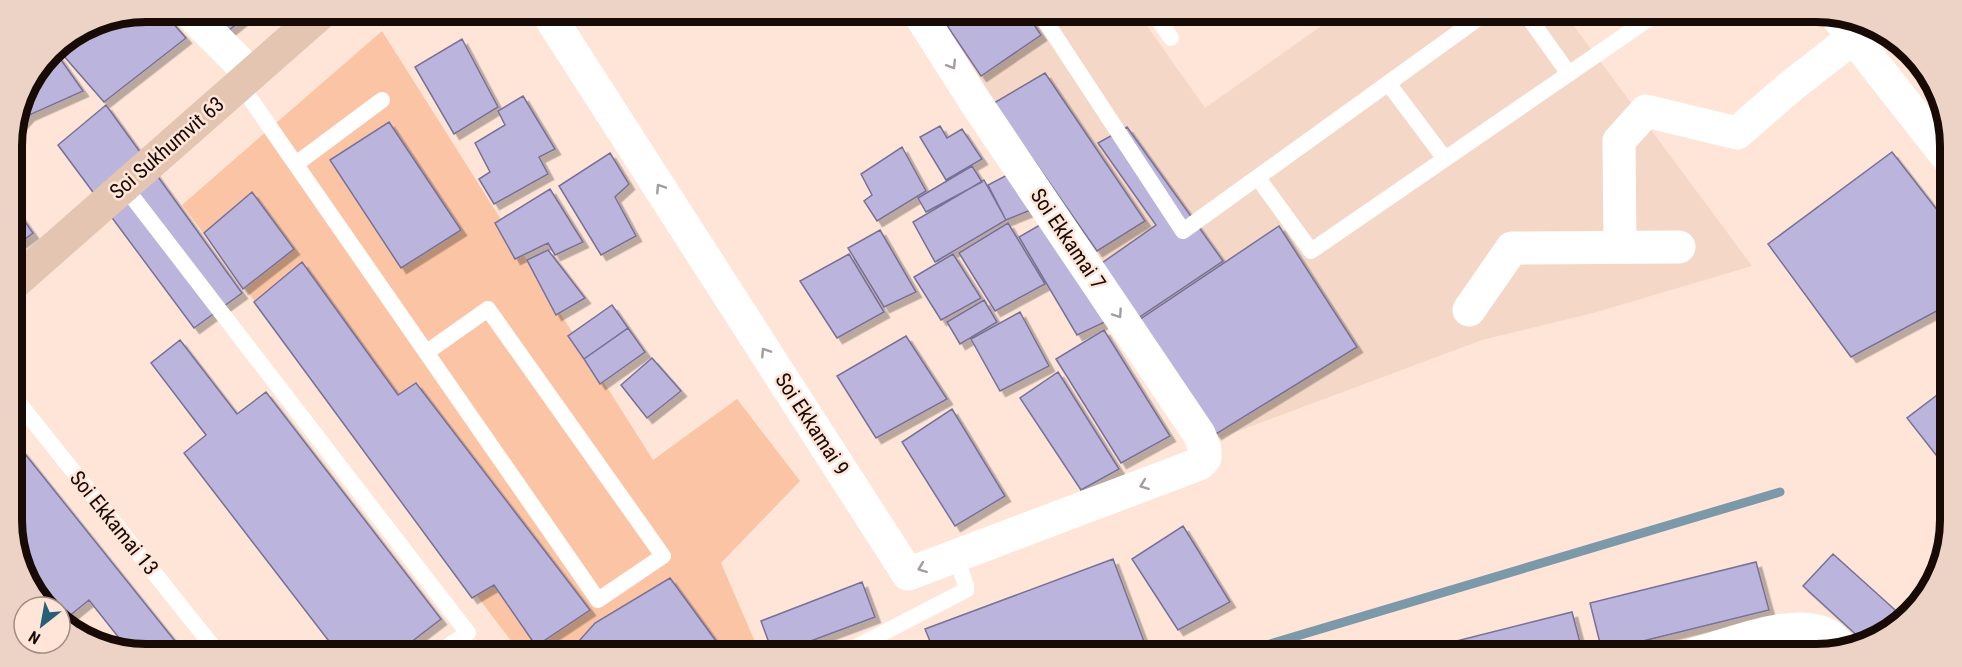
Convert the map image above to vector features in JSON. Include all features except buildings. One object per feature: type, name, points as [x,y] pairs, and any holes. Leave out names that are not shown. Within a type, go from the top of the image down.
[{"type":"main road","name":"Soi Sukhumvit 63","points":[[23,275],[310,23]]},
{"type":"street","points":[[198,23],[246,79]]},
{"type":"street","name":"Soi Ekkamai 9","points":[[554,23],[908,574],[1199,464]]},
{"type":"street","name":"Soi Ekkamai 7","points":[[925,23],[974,100],[1199,434],[1205,449],[1205,458],[1199,464]]},
{"type":"street","points":[[1620,248],[1619,141],[1646,111],[1737,133],[1790,87],[1846,28],[1940,148]]},
{"type":"street","points":[[1469,310],[1512,248],[1679,247]]},
{"type":"street","points":[[1731,644],[1786,629],[1807,629],[1828,636],[1835,642]]},
{"type":"lane","points":[[1046,22],[1183,231],[1474,22]]},
{"type":"lane","points":[[1160,22],[1171,38]]},
{"type":"lane","points":[[1532,22],[1569,74]]},
{"type":"lane","points":[[1258,178],[1311,251],[1644,22]]},
{"type":"lane","points":[[246,79],[296,164],[598,600],[663,556],[488,309],[427,352]]},
{"type":"lane","points":[[1388,83],[1445,159]]},
{"type":"lane","points":[[296,164],[382,100]]},
{"type":"lane","points":[[124,186],[468,633],[452,644]]},
{"type":"lane","name":"Soi Ekkamai 13","points":[[22,407],[211,644]]},
{"type":"lane","points":[[862,644],[966,590],[956,556]]},
{"type":"shaded area","points":[[1145,22],[1205,108],[1326,22],[1571,22],[1752,266],[1593,313],[1482,340],[1198,446],[931,23]]},
{"type":"shaded area","points":[[382,31],[653,460],[737,399],[800,481],[721,563],[756,644],[513,644],[182,205]]},
{"type":"waterway","points":[[1270,644],[1780,492]]}]
